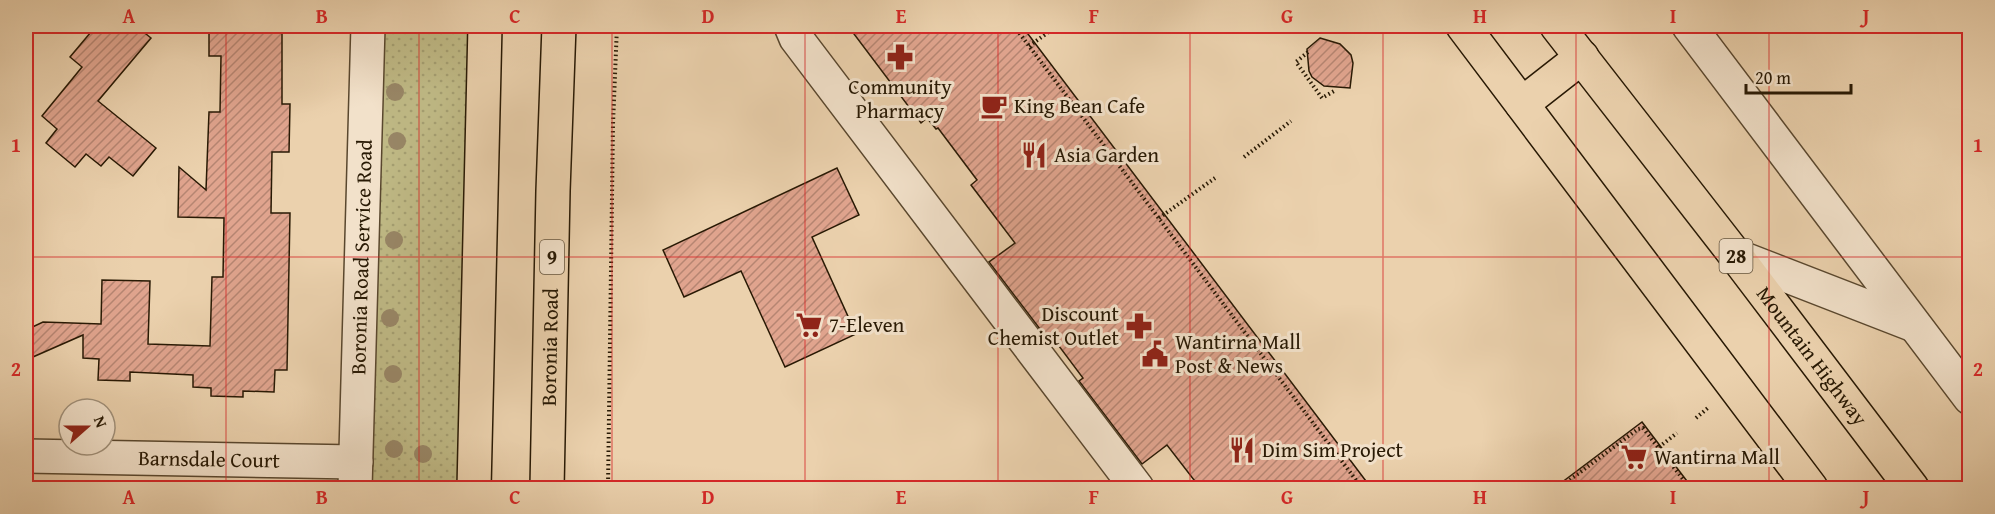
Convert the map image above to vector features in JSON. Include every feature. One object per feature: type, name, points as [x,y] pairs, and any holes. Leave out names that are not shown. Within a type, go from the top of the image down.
[{"type":"main road","points":[[474,489],[485,26]]},
{"type":"main road","name":"Boronia Road","points":[[547,489],[559,26]]},
{"type":"main road","points":[[1463,26],[1811,489]]},
{"type":"main road","name":"Mountain Highway","points":[[1557,26],[1736,256],[1912,489]]},
{"type":"main road","points":[[1522,104],[1582,57]]},
{"type":"street","name":"Boronia Road Service Road","points":[[356,475],[368,26]]},
{"type":"street","points":[[791,26],[796,38],[1137,489]]},
{"type":"street","points":[[1689,26],[1970,398]]},
{"type":"street","points":[[1736,256],[1914,325]]},
{"type":"street","name":"Barnsdale Court","points":[[26,456],[356,475]]},
{"type":"path","points":[[608,489],[613,124],[617,26]]},
{"type":"path","points":[[1014,26],[1362,489]]},
{"type":"path","points":[[1029,46],[1057,26]]},
{"type":"path","points":[[1308,52],[1296,62],[1311,78],[1320,100],[1336,90]]},
{"type":"path","points":[[1244,157],[1291,122]]},
{"type":"path","points":[[1159,219],[1215,178]]},
{"type":"path","points":[[1559,489],[1640,428],[1646,430],[1690,489]]},
{"type":"path","points":[[1659,447],[1677,434]]},
{"type":"shaded area","points":[[368,26],[485,26],[474,488],[355,488]]},
{"type":"building","points":[[96,26],[136,26],[151,38],[98,101],[156,148],[133,176],[109,157],[101,166],[86,154],[75,167],[46,143],[57,129],[42,116],[82,67],[70,57]]},
{"type":"building","points":[[209,26],[282,26],[282,104],[290,104],[289,152],[272,152],[271,213],[290,213],[287,370],[275,370],[274,392],[243,391],[243,397],[211,396],[211,388],[193,387],[193,375],[130,372],[130,381],[98,380],[99,359],[83,358],[83,335],[26,360],[26,330],[43,322],[101,324],[102,280],[150,281],[148,344],[210,346],[212,277],[223,277],[224,218],[178,217],[179,167],[206,190],[209,112],[220,112],[221,56],[209,56]]},
{"type":"building","points":[[848,26],[1022,26],[1372,489],[1201,489],[1167,445],[1142,464],[1079,381],[1083,378],[1050,334],[1046,337],[989,262],[1015,243],[971,185],[977,180],[938,128],[936,129],[927,118],[921,123]]},
{"type":"building","points":[[1320,38],[1340,44],[1351,55],[1353,63],[1350,88],[1324,86],[1312,77],[1309,71],[1307,49]]},
{"type":"building","name":"7-Eleven","points":[[837,168],[859,215],[812,237],[856,334],[785,367],[741,271],[684,297],[663,250]]},
{"type":"building","name":"Wantirna Mall","points":[[1642,422],[1693,489],[1553,489]]},
{"type":"place","name":"Community Pharmacy","points":[[900,57]]},
{"type":"place","name":"King Bean Cafe","points":[[994,106]]},
{"type":"place","name":"Asia Garden","points":[[1034,155]]},
{"type":"place","name":"7-Eleven","points":[[809,325]]},
{"type":"place","name":"Discount Chemist Outlet","points":[[1139,326]]},
{"type":"place","name":"Wantirna Mall Post & News","points":[[1155,354]]},
{"type":"place","name":"Dim Sim Project","points":[[1242,450]]},
{"type":"place","name":"Wantirna Mall","points":[[1634,457]]}]
